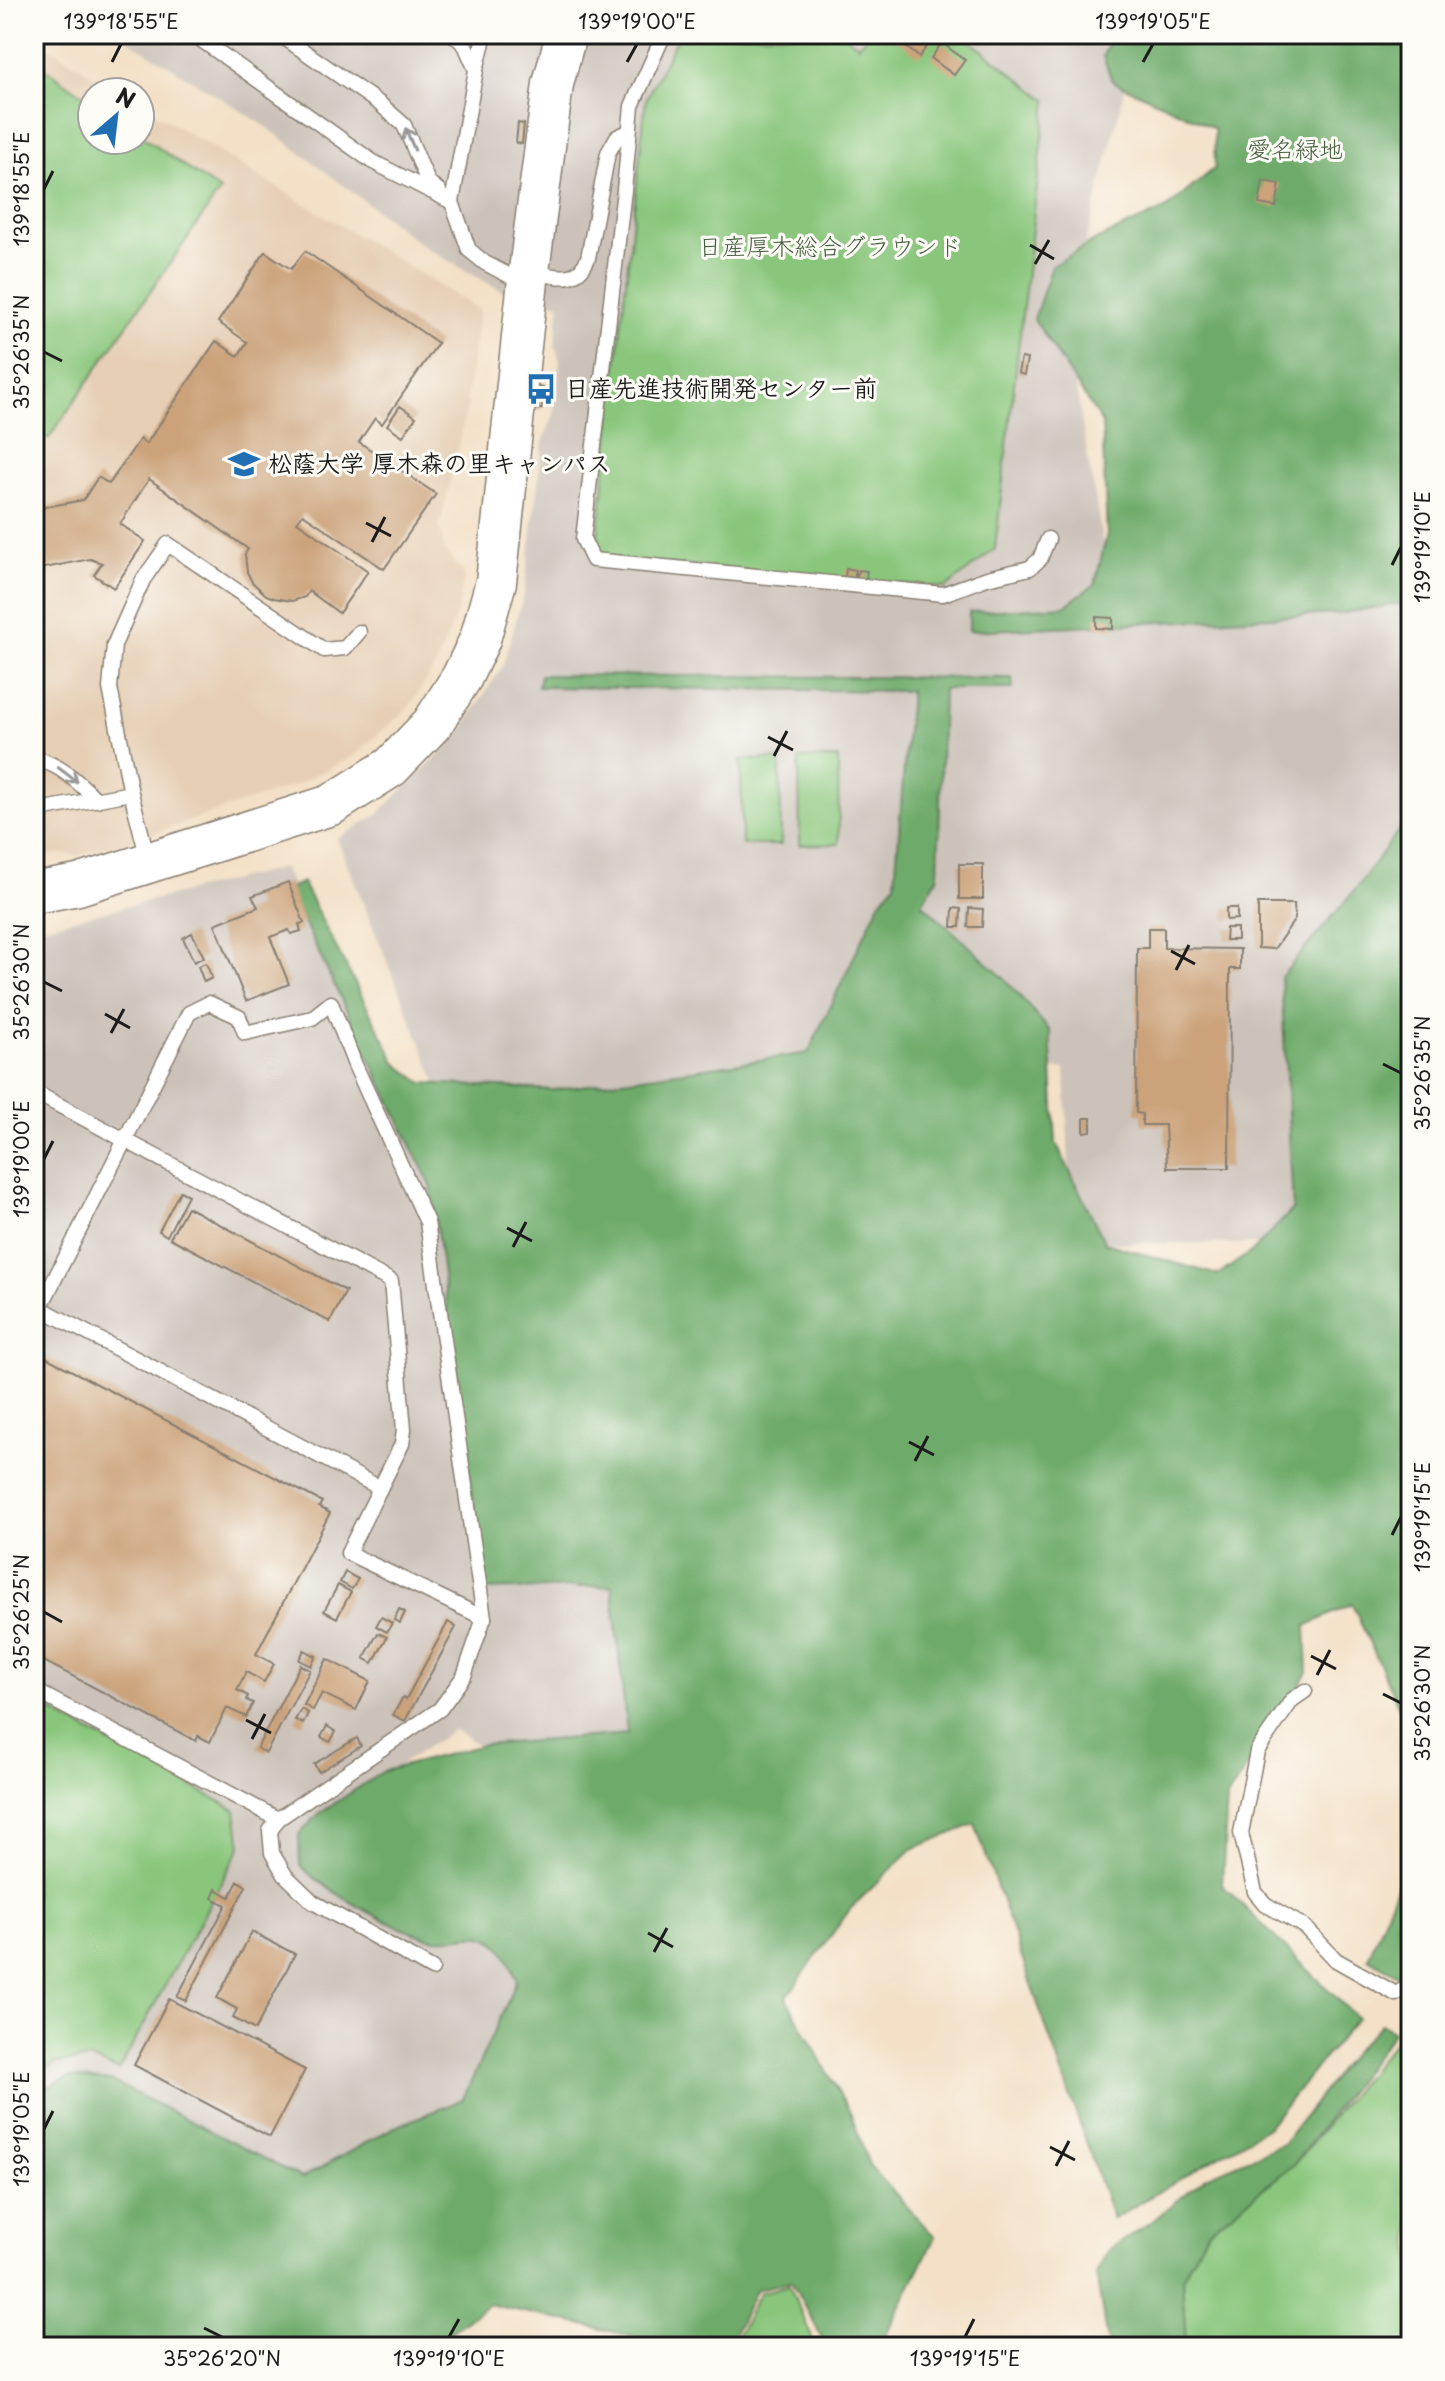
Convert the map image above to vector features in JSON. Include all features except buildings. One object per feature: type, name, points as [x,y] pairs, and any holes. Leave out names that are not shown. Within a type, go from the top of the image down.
[{"type":"street","points":[[34,893],[78,885],[149,864],[331,805],[391,767],[432,724],[462,677],[480,639],[496,582],[528,275],[553,84],[566,34]]},
{"type":"lane","points":[[193,34],[373,162],[452,202]]},
{"type":"lane","points":[[279,34],[380,104],[404,125],[428,182],[452,202]]},
{"type":"lane","points":[[453,34],[465,45],[476,70]]},
{"type":"lane","points":[[485,34],[452,202],[469,250],[485,263],[510,276],[570,277],[579,274],[588,258],[608,153],[617,137],[628,132]]},
{"type":"lane","points":[[664,34],[632,106],[628,132],[624,190],[584,526],[583,539],[593,560],[943,594],[987,578],[1030,568],[1040,559],[1048,539]]},
{"type":"lane","points":[[149,864],[110,688],[114,645],[143,580],[168,544],[324,650],[345,648],[359,632]]},
{"type":"lane","points":[[34,758],[49,762],[66,773],[97,800]]},
{"type":"lane","points":[[34,811],[131,793]]},
{"type":"lane","points":[[380,1488],[40,1308],[189,1013],[209,1003],[239,1017],[245,1033],[312,1018],[331,1003],[355,1065],[427,1222],[484,1618],[464,1676],[440,1709],[278,1819],[270,1831],[272,1853],[285,1875],[313,1902],[432,1969]]},
{"type":"lane","points":[[34,1092],[391,1281],[404,1430],[402,1444],[348,1553],[484,1618]]},
{"type":"lane","points":[[34,1690],[278,1819]]},
{"type":"lane","points":[[1305,1691],[1292,1700],[1257,1751],[1241,1833],[1255,1892],[1265,1904],[1305,1927],[1336,1960],[1396,1994],[1411,1985]]},
{"type":"shaded area","points":[[118,34],[1139,34],[1065,325],[1112,597],[1411,596],[1411,922],[1314,1245],[1072,1242],[1065,1069],[441,1093],[337,839],[377,815],[457,737],[503,665],[524,594],[543,442],[554,414],[560,361],[555,346],[560,303],[511,296],[426,248],[264,125]]},
{"type":"shaded area","name":"松蔭大学 厚木森の里キャンパス","points":[[34,38],[95,76],[76,76],[76,156],[156,156],[156,114],[480,310],[468,403],[440,526],[444,550],[465,574],[456,615],[436,665],[409,707],[354,756],[295,785],[143,837],[79,855],[34,857]]},
{"type":"shaded area","points":[[283,868],[453,1179],[619,1570],[638,1741],[491,1754],[454,1729],[318,1820],[642,1835],[609,2057],[209,2222],[34,2109],[34,929]]},
{"type":"green space","name":"日産厚木総合グラウンド","points":[[679,34],[843,34],[858,45],[868,34],[961,34],[1047,100],[995,549],[946,588],[606,559],[597,546],[646,99]]},
{"type":"green space","name":"愛名緑地","points":[[1112,34],[1411,34],[1411,605],[1404,603],[1338,614],[969,631],[969,612],[1064,606],[1095,584],[1107,534],[1102,423],[1034,319],[1052,266],[1096,240],[1167,208],[1215,168],[1214,128],[1112,81],[1103,56]]},
{"type":"green space","points":[[34,61],[76,90],[76,156],[156,156],[156,146],[220,191],[49,438],[34,440]]},
{"type":"green space","points":[[540,675],[1012,678],[1013,689],[943,689],[938,876],[922,903],[1005,979],[1050,1031],[1056,1143],[1105,1243],[1218,1275],[1254,1250],[1293,1209],[1281,977],[1355,890],[1411,813],[1411,1765],[1407,1725],[1352,1604],[1306,1626],[1308,1672],[1227,1798],[1222,1885],[1357,2018],[1267,2127],[1113,2219],[975,1824],[912,1849],[851,1908],[786,1998],[851,2114],[869,2165],[935,2237],[880,2347],[827,2347],[791,2281],[755,2290],[728,2347],[645,2347],[637,2337],[488,2304],[447,2335],[441,2347],[34,2347],[34,2093],[69,2077],[111,2081],[302,2178],[393,2128],[463,2099],[517,1981],[506,1955],[497,1944],[485,1937],[474,1935],[436,1939],[421,1935],[384,1920],[345,1898],[300,1865],[299,1834],[320,1813],[384,1771],[482,1745],[627,1734],[612,1586],[485,1590],[431,1186],[288,889],[302,882],[397,1064],[423,1083],[554,1090],[808,1053],[880,902],[895,883],[910,691],[538,687]]},
{"type":"green space","points":[[838,758],[839,844],[800,845],[799,759]]},
{"type":"green space","points":[[780,759],[781,845],[742,845],[741,760]]},
{"type":"green space","points":[[34,1702],[236,1810],[241,1846],[119,2070],[90,2059],[56,2063],[34,2077]]},
{"type":"green space","points":[[1411,1822],[1411,1983],[1368,1958],[1402,1875]]},
{"type":"green space","points":[[1381,2024],[1393,2032],[1294,2164],[1207,2232],[1182,2278],[1186,2347],[1108,2347],[1096,2274],[1108,2250],[1150,2223],[1206,2177],[1283,2144],[1354,2051]]},
{"type":"green space","points":[[1401,2033],[1411,2037],[1411,2347],[1186,2347],[1182,2278],[1207,2232],[1294,2164]]},
{"type":"green space","points":[[789,2285],[816,2347],[732,2347],[759,2293]]},
{"type":"place","name":"日産先進技術開発センター前","points":[[541,389]]},
{"type":"place","name":"松蔭大学 厚木森の里キャンパス","points":[[244,464]]}]
